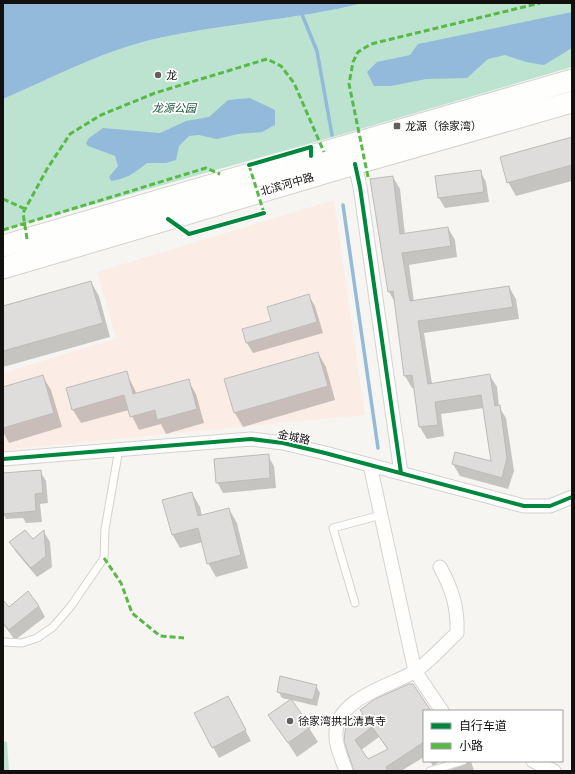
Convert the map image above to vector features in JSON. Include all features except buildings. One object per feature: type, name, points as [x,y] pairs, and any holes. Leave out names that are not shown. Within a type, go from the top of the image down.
[{"type":"main road","name":"北滨河中路","points":[[3,246],[572,80]]},
{"type":"main road","name":"北滨河中路","points":[[3,268],[100,238],[572,102]]},
{"type":"main road","points":[[3,276],[100,238]]},
{"type":"street","points":[[355,164],[360,187],[401,473]]},
{"type":"street","name":"金城路","points":[[3,459],[251,439],[282,443],[524,506],[550,506],[572,497]]},
{"type":"street","points":[[370,465],[415,671],[441,710]]},
{"type":"street","points":[[346,771],[336,742],[335,731],[338,721],[350,705],[363,696],[415,671],[457,633],[458,613],[447,580],[440,566]]},
{"type":"street","points":[[535,762],[554,771]]},
{"type":"lane","points":[[3,642],[22,643],[37,638],[53,627],[71,606],[104,558],[105,529],[119,449]]},
{"type":"lane","points":[[355,603],[333,528],[381,515]]},
{"type":"lane","points":[[430,771],[460,762]]},
{"type":"shaded area","points":[[334,200],[365,415],[3,450],[3,373],[116,338],[97,272]]},
{"type":"green space","name":"龙源公园","points":[[363,3],[572,3],[572,67],[340,135],[3,230],[3,99],[80,65],[139,43],[185,33],[312,14]]},
{"type":"green space","points":[[3,741],[7,742],[9,771],[3,771]]},
{"type":"water","points":[[3,3],[363,3],[312,14],[185,33],[139,43],[80,65],[3,99]]},
{"type":"water","points":[[572,12],[572,48],[544,65],[526,62],[505,55],[488,59],[467,78],[426,79],[391,86],[374,86],[367,72],[377,62],[410,55],[418,44]]},
{"type":"water","points":[[250,98],[275,110],[275,125],[262,132],[238,134],[217,139],[199,135],[189,136],[179,146],[176,160],[166,163],[147,163],[134,173],[121,179],[111,181],[109,177],[118,166],[115,156],[88,146],[86,143],[89,138],[103,128],[160,133],[186,121],[209,117],[228,100]]},
{"type":"waterway","points":[[301,12],[317,51],[332,135]]},
{"type":"waterway","points":[[343,205],[378,448]]},
{"type":"marked path","points":[[368,177],[349,84],[353,62],[358,52],[371,44],[540,3]]},
{"type":"marked path","points":[[27,239],[23,213],[47,169],[70,134],[101,115],[155,93],[267,59],[281,66],[294,83],[324,152]]},
{"type":"marked path","points":[[249,165],[264,213]]},
{"type":"marked path","points":[[3,230],[206,168],[220,174]]},
{"type":"marked path","points":[[3,199],[25,209]]},
{"type":"marked path","points":[[104,558],[121,583],[132,613],[160,636],[184,638]]},
{"type":"cycle path","points":[[249,165],[311,147],[311,156]]},
{"type":"cycle path","points":[[355,164],[360,187],[401,473]]},
{"type":"cycle path","points":[[168,219],[189,234],[264,213]]},
{"type":"cycle path","points":[[3,459],[251,439],[283,443],[325,453],[524,506],[550,506],[572,497]]},
{"type":"place","name":"龙","points":[[158,75]]},
{"type":"place","name":"龙源（徐家湾）","points":[[397,126]]},
{"type":"place","name":"徐家湾拱北清真寺","points":[[290,721]]}]
